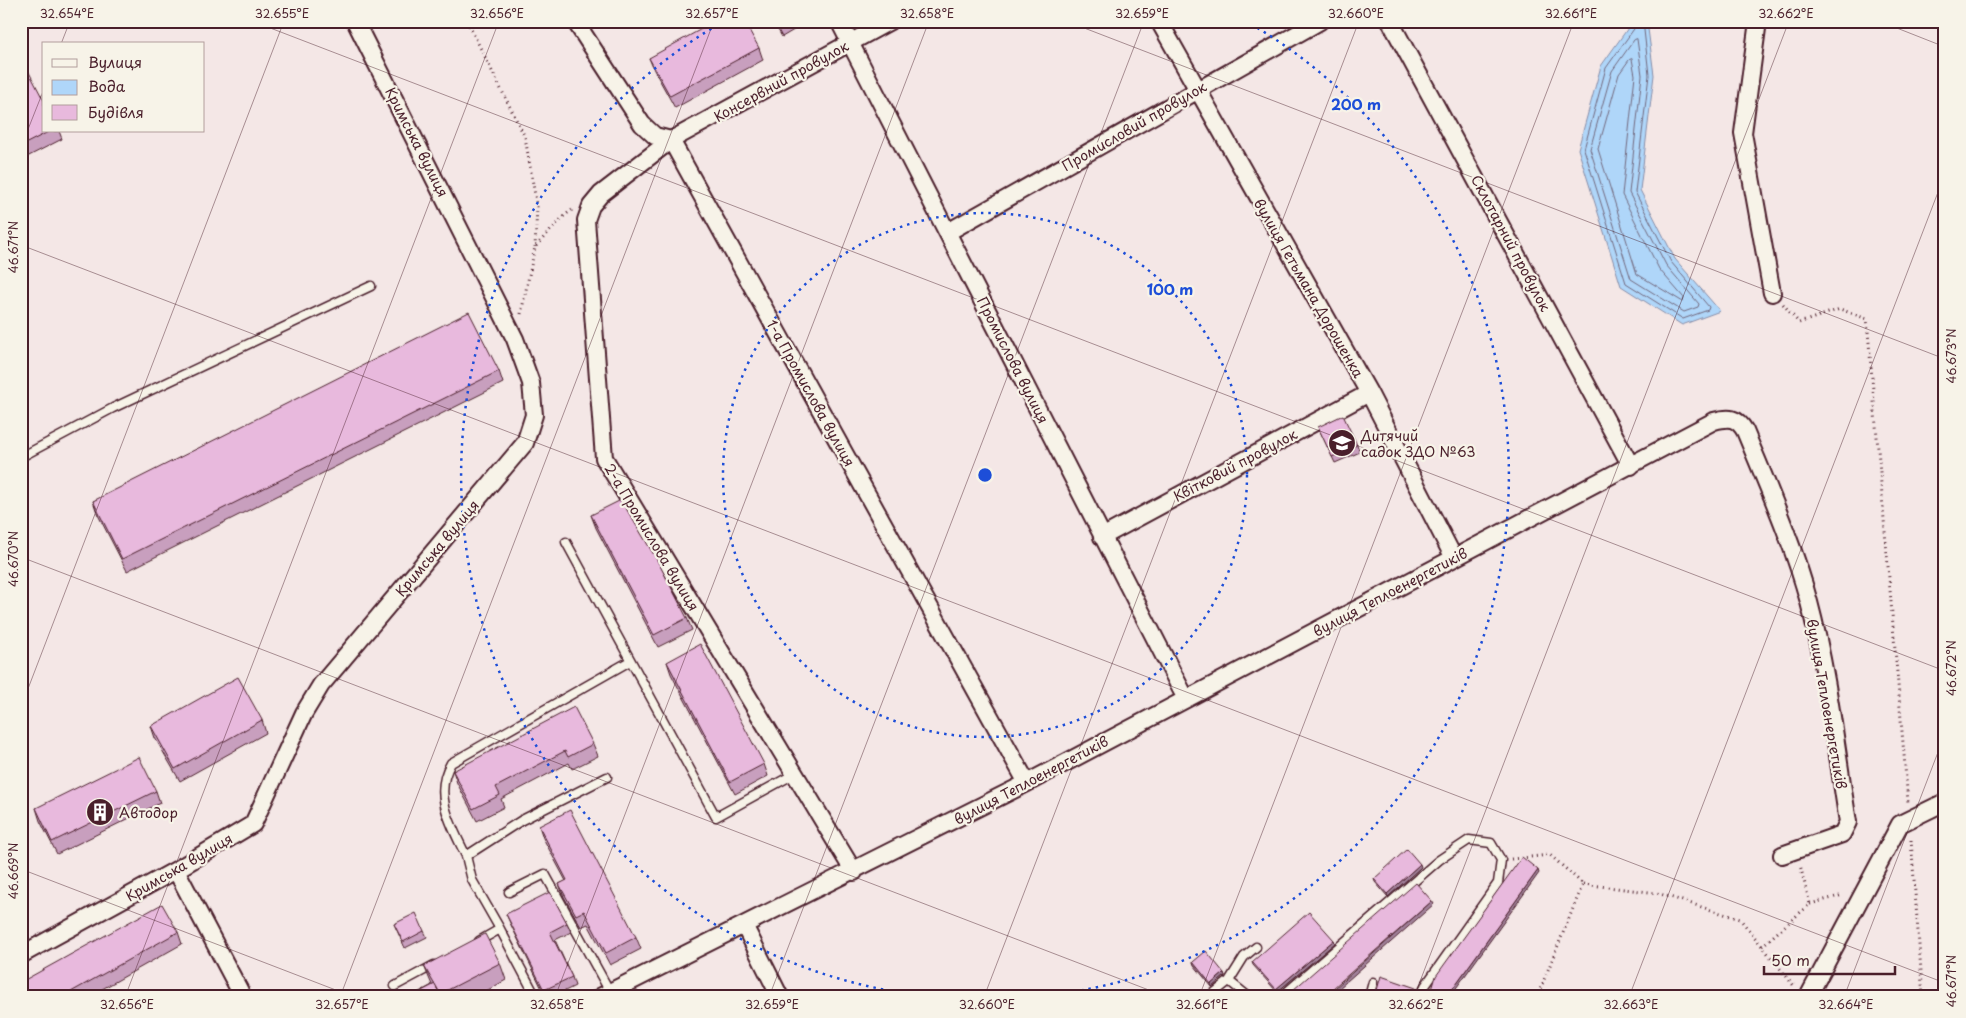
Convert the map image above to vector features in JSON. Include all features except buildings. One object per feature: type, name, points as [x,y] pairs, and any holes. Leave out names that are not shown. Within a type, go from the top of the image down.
[{"type":"street","name":"Кримська вулиця","points":[[21,955],[176,870],[253,824],[304,713],[321,685],[525,443],[534,415],[530,383],[515,339],[355,21]]},
{"type":"street","points":[[576,21],[642,124],[655,136],[671,140]]},
{"type":"street","name":"Промислова вулиця","points":[[839,21],[1186,699]]},
{"type":"street","name":"Консервний провулок","points":[[671,140],[890,21]]},
{"type":"street","name":"вулиця Гетьмана Дорошенка","points":[[1159,21],[1368,393],[1454,558]]},
{"type":"street","name":"Промисловий провулок","points":[[948,232],[1320,21]]},
{"type":"street","name":"Склотарний провулок","points":[[1390,21],[1631,466]]},
{"type":"street","points":[[1758,21],[1743,132],[1772,293]]},
{"type":"street","name":"2-а Промислова вулиця","points":[[671,140],[601,194],[591,206],[586,230],[604,458],[796,773],[854,872]]},
{"type":"street","name":"1-а Промислова вулиця","points":[[671,140],[1027,783]]},
{"type":"street","name":"Квітковий провулок","points":[[1102,537],[1368,393]]},
{"type":"street","name":"вулиця Теплоенергетиків","points":[[605,994],[854,872],[1027,783],[1714,421],[1733,418],[1740,423],[1745,432],[1774,502],[1808,600],[1823,659],[1848,822],[1842,834],[1789,852]]},
{"type":"street","points":[[1802,993],[1865,889],[1900,824],[1945,802]]},
{"type":"street","points":[[176,870],[238,995]]},
{"type":"street","points":[[744,925],[780,997]]},
{"type":"lane","points":[[21,458],[113,408],[371,286]]},
{"type":"lane","points":[[566,542],[716,817],[796,773]]},
{"type":"lane","points":[[536,997],[472,880],[466,856],[443,804],[444,780],[451,763],[630,661]]},
{"type":"lane","points":[[466,856],[522,820],[607,777]]},
{"type":"lane","points":[[1281,997],[1439,860],[1470,840],[1491,843],[1501,860],[1498,883],[1425,986],[1421,997]]},
{"type":"lane","points":[[510,892],[545,874],[605,994]]},
{"type":"lane","points":[[474,944],[500,929]]},
{"type":"lane","points":[[1209,997],[1229,981],[1244,957],[1256,947]]},
{"type":"lane","points":[[395,986],[439,962]]},
{"type":"lane","points":[[1229,981],[1249,997]]},
{"type":"lane","points":[[1368,997],[1373,982]]},
{"type":"path","points":[[467,21],[525,137],[537,207],[535,247],[515,339]]},
{"type":"path","points":[[535,247],[565,215],[601,194]]},
{"type":"path","points":[[1772,293],[1800,323],[1840,309],[1867,319],[1910,819],[1923,997]]},
{"type":"path","points":[[1789,852],[1810,904]]},
{"type":"path","points":[[1501,860],[1550,855],[1583,884],[1657,893],[1740,919],[1802,993]]},
{"type":"path","points":[[1537,997],[1583,884]]},
{"type":"path","points":[[1762,946],[1810,904],[1865,889]]},
{"type":"water","points":[[1633,21],[1647,21],[1654,75],[1640,190],[1675,259],[1720,311],[1682,325],[1621,286],[1578,149],[1601,66]]},
{"type":"place","name":"Дитячий садок ЗДО №63","points":[[1342,443]]},
{"type":"place","name":"Автодор","points":[[100,812]]}]
